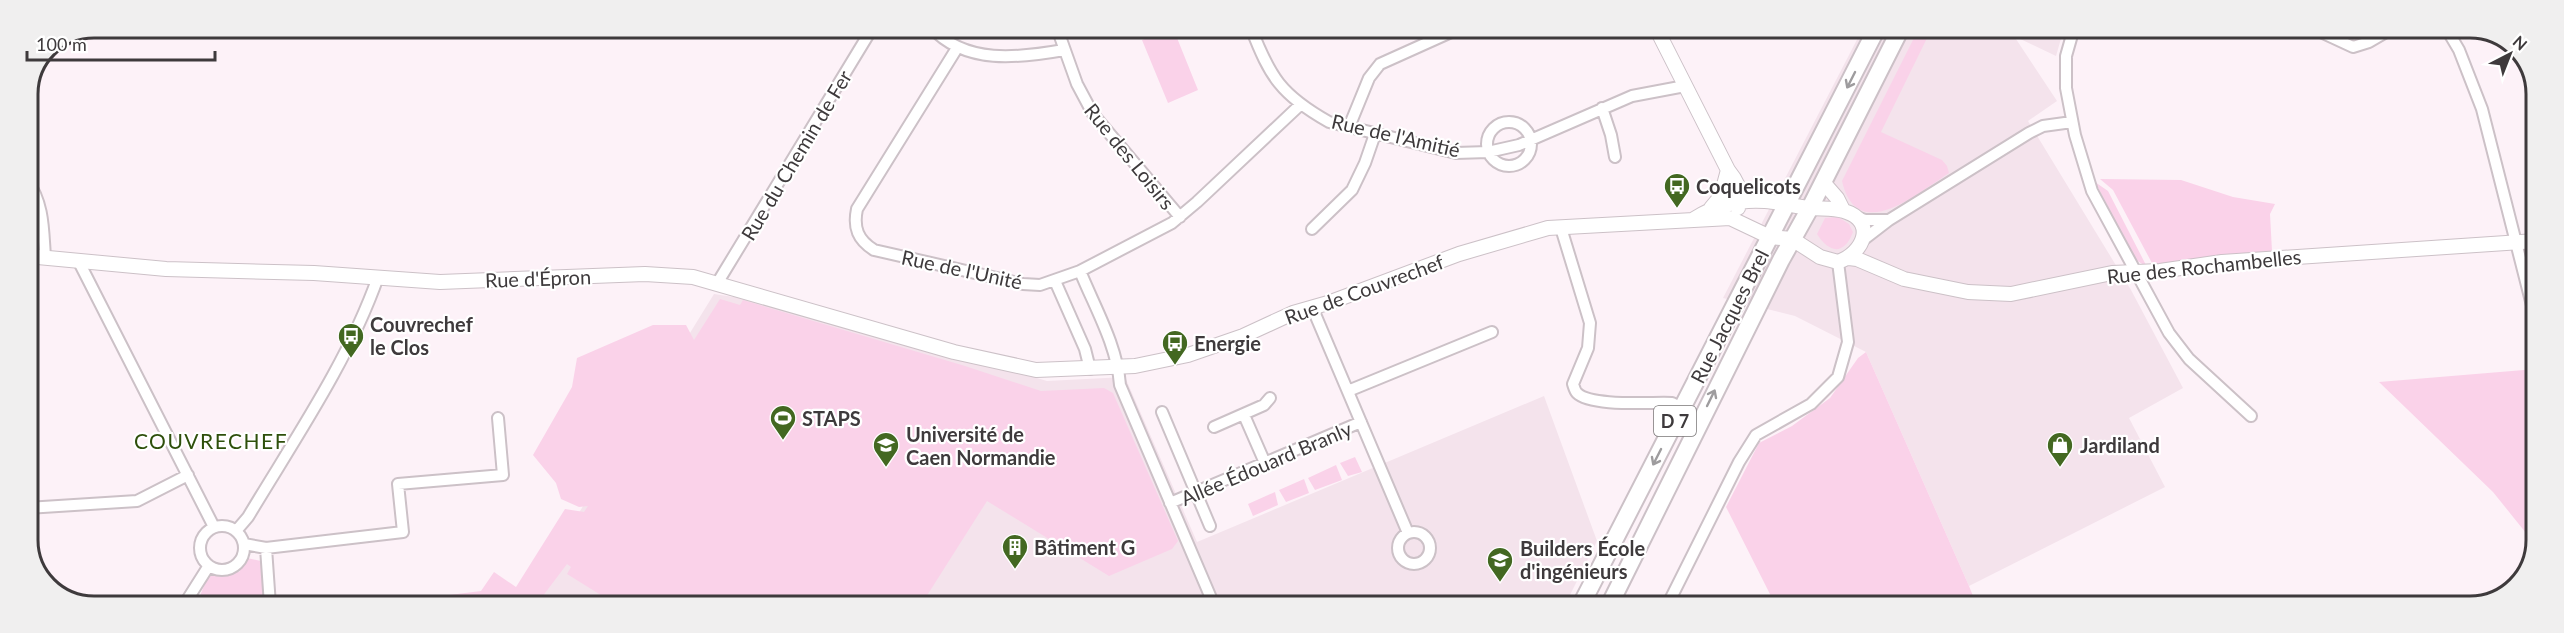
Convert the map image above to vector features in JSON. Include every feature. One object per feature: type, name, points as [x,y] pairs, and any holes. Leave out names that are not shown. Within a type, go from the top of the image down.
[{"type":"main road","name":"Rue Jacques Brel","points":[[1586,596],[1677,405],[1770,237],[1782,208],[1873,38]]},
{"type":"main road","name":"Rue Jacques Brel","points":[[1614,596],[1792,239],[1896,38]]},
{"type":"main road","points":[[1782,208],[1792,239]]},
{"type":"street","name":"Rue du Chemin de Fer","points":[[718,282],[866,38]]},
{"type":"street","points":[[942,38],[957,48],[992,57],[1064,50]]},
{"type":"street","name":"Rue des Loisirs","points":[[1060,38],[1083,98],[1093,114],[1180,217]]},
{"type":"street","name":"Rue de l'Amitié","points":[[1255,38],[1270,73],[1300,105],[1329,122],[1456,153],[1488,152],[1519,145],[1632,96],[1685,86]]},
{"type":"street","points":[[1349,127],[1369,78],[1380,64],[1438,38]]},
{"type":"street","points":[[1661,38],[1728,170],[1735,179],[1741,202],[1730,218]]},
{"type":"street","points":[[2070,38],[2065,70],[2072,122],[2087,179],[2169,333],[2184,352],[2251,416]]},
{"type":"street","points":[[2334,38],[2354,47],[2376,38]]},
{"type":"street","points":[[2452,38],[2459,50],[2482,109],[2526,282]]},
{"type":"street","name":"Rue de l'Unité","points":[[957,48],[857,209],[855,222],[858,236],[874,250],[1023,284],[1040,285],[1080,271],[1180,217],[1300,105]]},
{"type":"street","points":[[1602,108],[1611,135],[1614,156]]},
{"type":"street","points":[[1863,240],[1889,220],[2029,133],[2043,126],[2072,122]]},
{"type":"street","points":[[1503,123],[1518,123],[1531,139],[1530,154],[1525,160],[1512,166],[1497,163],[1488,152],[1488,137],[1491,131],[1503,123]]},
{"type":"street","points":[[1312,229],[1352,190],[1375,134]]},
{"type":"street","points":[[1711,208],[1721,196],[1728,170]]},
{"type":"street","points":[[1672,596],[1734,472],[1756,435],[1811,404],[1838,377],[1848,342],[1843,260],[1856,253],[1863,240],[1864,230],[1860,222],[1848,213],[1823,182]]},
{"type":"street","points":[[38,198],[42,209],[45,257]]},
{"type":"street","name":"Rue de Couvrechef","points":[[1694,219],[1711,208],[1741,202],[1764,201],[1782,208]]},
{"type":"street","points":[[1782,208],[1810,208],[1848,213],[1865,220],[1889,220]]},
{"type":"street","name":"Rue de Couvrechef","points":[[1036,370],[1119,367],[1166,361],[1188,355],[1243,336],[1293,313],[1500,240],[1548,228],[1730,218],[1770,237],[1792,239]]},
{"type":"street","points":[[1561,228],[1590,323],[1588,348],[1573,384],[1577,393],[1587,399],[1601,401],[1677,405]]},
{"type":"street","name":"Rue des Rochambelles","points":[[1792,239],[1820,257],[1857,259],[1904,279],[1968,292],[1992,294],[2027,292],[2112,273],[2276,257],[2526,242]]},
{"type":"street","points":[[1863,240],[1877,267]]},
{"type":"street","name":"Rue d'Épron","points":[[38,257],[166,269],[378,277],[440,282],[672,274],[718,282],[954,352],[1036,370]]},
{"type":"street","points":[[79,262],[214,527]]},
{"type":"street","points":[[1080,271],[1119,367],[1120,385],[1210,596]]},
{"type":"street","points":[[236,531],[248,517],[327,383],[350,341],[378,277]]},
{"type":"street","points":[[1055,281],[1085,350],[1090,369]]},
{"type":"street","points":[[1312,307],[1408,533]]},
{"type":"street","points":[[1348,391],[1492,332]]},
{"type":"street","points":[[1214,427],[1264,405],[1270,398]]},
{"type":"street","points":[[1162,412],[1210,526]]},
{"type":"street","points":[[1244,415],[1265,463]]},
{"type":"street","points":[[244,544],[266,548],[403,532],[398,483],[503,475],[498,418]]},
{"type":"street","name":"Allée Édouard Branly","points":[[1170,503],[1361,422]]},
{"type":"street","points":[[38,507],[137,501],[188,475]]},
{"type":"street","points":[[214,527],[229,527],[236,531],[244,544],[241,560],[233,567],[221,570],[208,567],[200,554],[199,546],[206,532],[214,527]]},
{"type":"street","points":[[266,548],[269,596]]},
{"type":"street","points":[[190,596],[208,567]]},
{"type":"shaded area","points":[[1177,38],[1198,90],[1168,103],[1142,40]]},
{"type":"shaded area","points":[[1858,38],[2015,38],[2057,101],[2028,121],[2131,290],[2183,388],[2129,418],[2165,487],[1969,586],[1866,352],[1795,316],[1723,298]]},
{"type":"shaded area","points":[[1914,38],[1927,38],[1881,132],[1942,160],[1949,173],[1905,201],[1889,209],[1874,212],[1861,210],[1850,200],[1842,181]]},
{"type":"shaded area","points":[[2018,38],[2061,38],[2056,56]]},
{"type":"shaded area","points":[[2100,179],[2181,180],[2233,197],[2275,204],[2270,214],[2272,251],[2153,265],[2113,190]]},
{"type":"shaded area","points":[[2095,182],[2108,191],[2147,267],[2136,260]]},
{"type":"shaded area","points":[[1838,217],[1849,224],[1853,232],[1845,245],[1836,249],[1826,245],[1817,234],[1825,218]]},
{"type":"shaded area","name":"Université de Caen Normandie","points":[[714,294],[734,297],[762,295],[1047,381],[1125,377],[1197,542],[1544,396],[1597,541],[1570,596],[528,596]]},
{"type":"shaded area","name":"STAPS","points":[[720,299],[740,305],[743,300],[1041,391],[1104,388],[1113,393],[1178,541],[1172,549],[1109,576],[987,501],[927,596],[602,596],[567,574],[571,567],[567,564],[543,596],[441,596],[481,591],[494,572],[516,587],[565,509],[584,512],[588,506],[579,507],[561,499],[556,483],[533,455],[572,387],[577,358],[653,325],[686,325],[694,340]]},
{"type":"shaded area","points":[[1866,352],[1973,596],[1771,596],[1726,507],[1759,443],[1792,426],[1830,398],[1858,358]]},
{"type":"shaded area","points":[[2526,370],[2526,533],[2493,492],[2379,382]]},
{"type":"shaded area","points":[[1355,457],[1362,472],[1348,476],[1340,463]]},
{"type":"shaded area","points":[[1336,465],[1342,480],[1315,490],[1308,478]]},
{"type":"shaded area","points":[[1304,479],[1309,493],[1286,502],[1279,490]]},
{"type":"shaded area","points":[[1275,492],[1278,505],[1253,516],[1248,504]]},
{"type":"shaded area","points":[[247,558],[261,561],[263,596],[200,596],[210,572],[239,572]]},
{"type":"place","name":"Coquelicots","points":[[1677,209]]},
{"type":"place","name":"Couvrechef le Clos","points":[[351,359]]},
{"type":"place","name":"Energie","points":[[1175,366]]},
{"type":"place","name":"STAPS","points":[[783,441]]},
{"type":"place","name":"Université de Caen Normandie","points":[[886,468]]},
{"type":"place","name":"Jardiland","points":[[2060,468]]},
{"type":"place","name":"Bâtiment G","points":[[1015,570]]},
{"type":"place","name":"Builders École d'ingénieurs","points":[[1500,583]]},
{"type":"district","name":"COUVRECHEF","points":[[211,440]]}]
